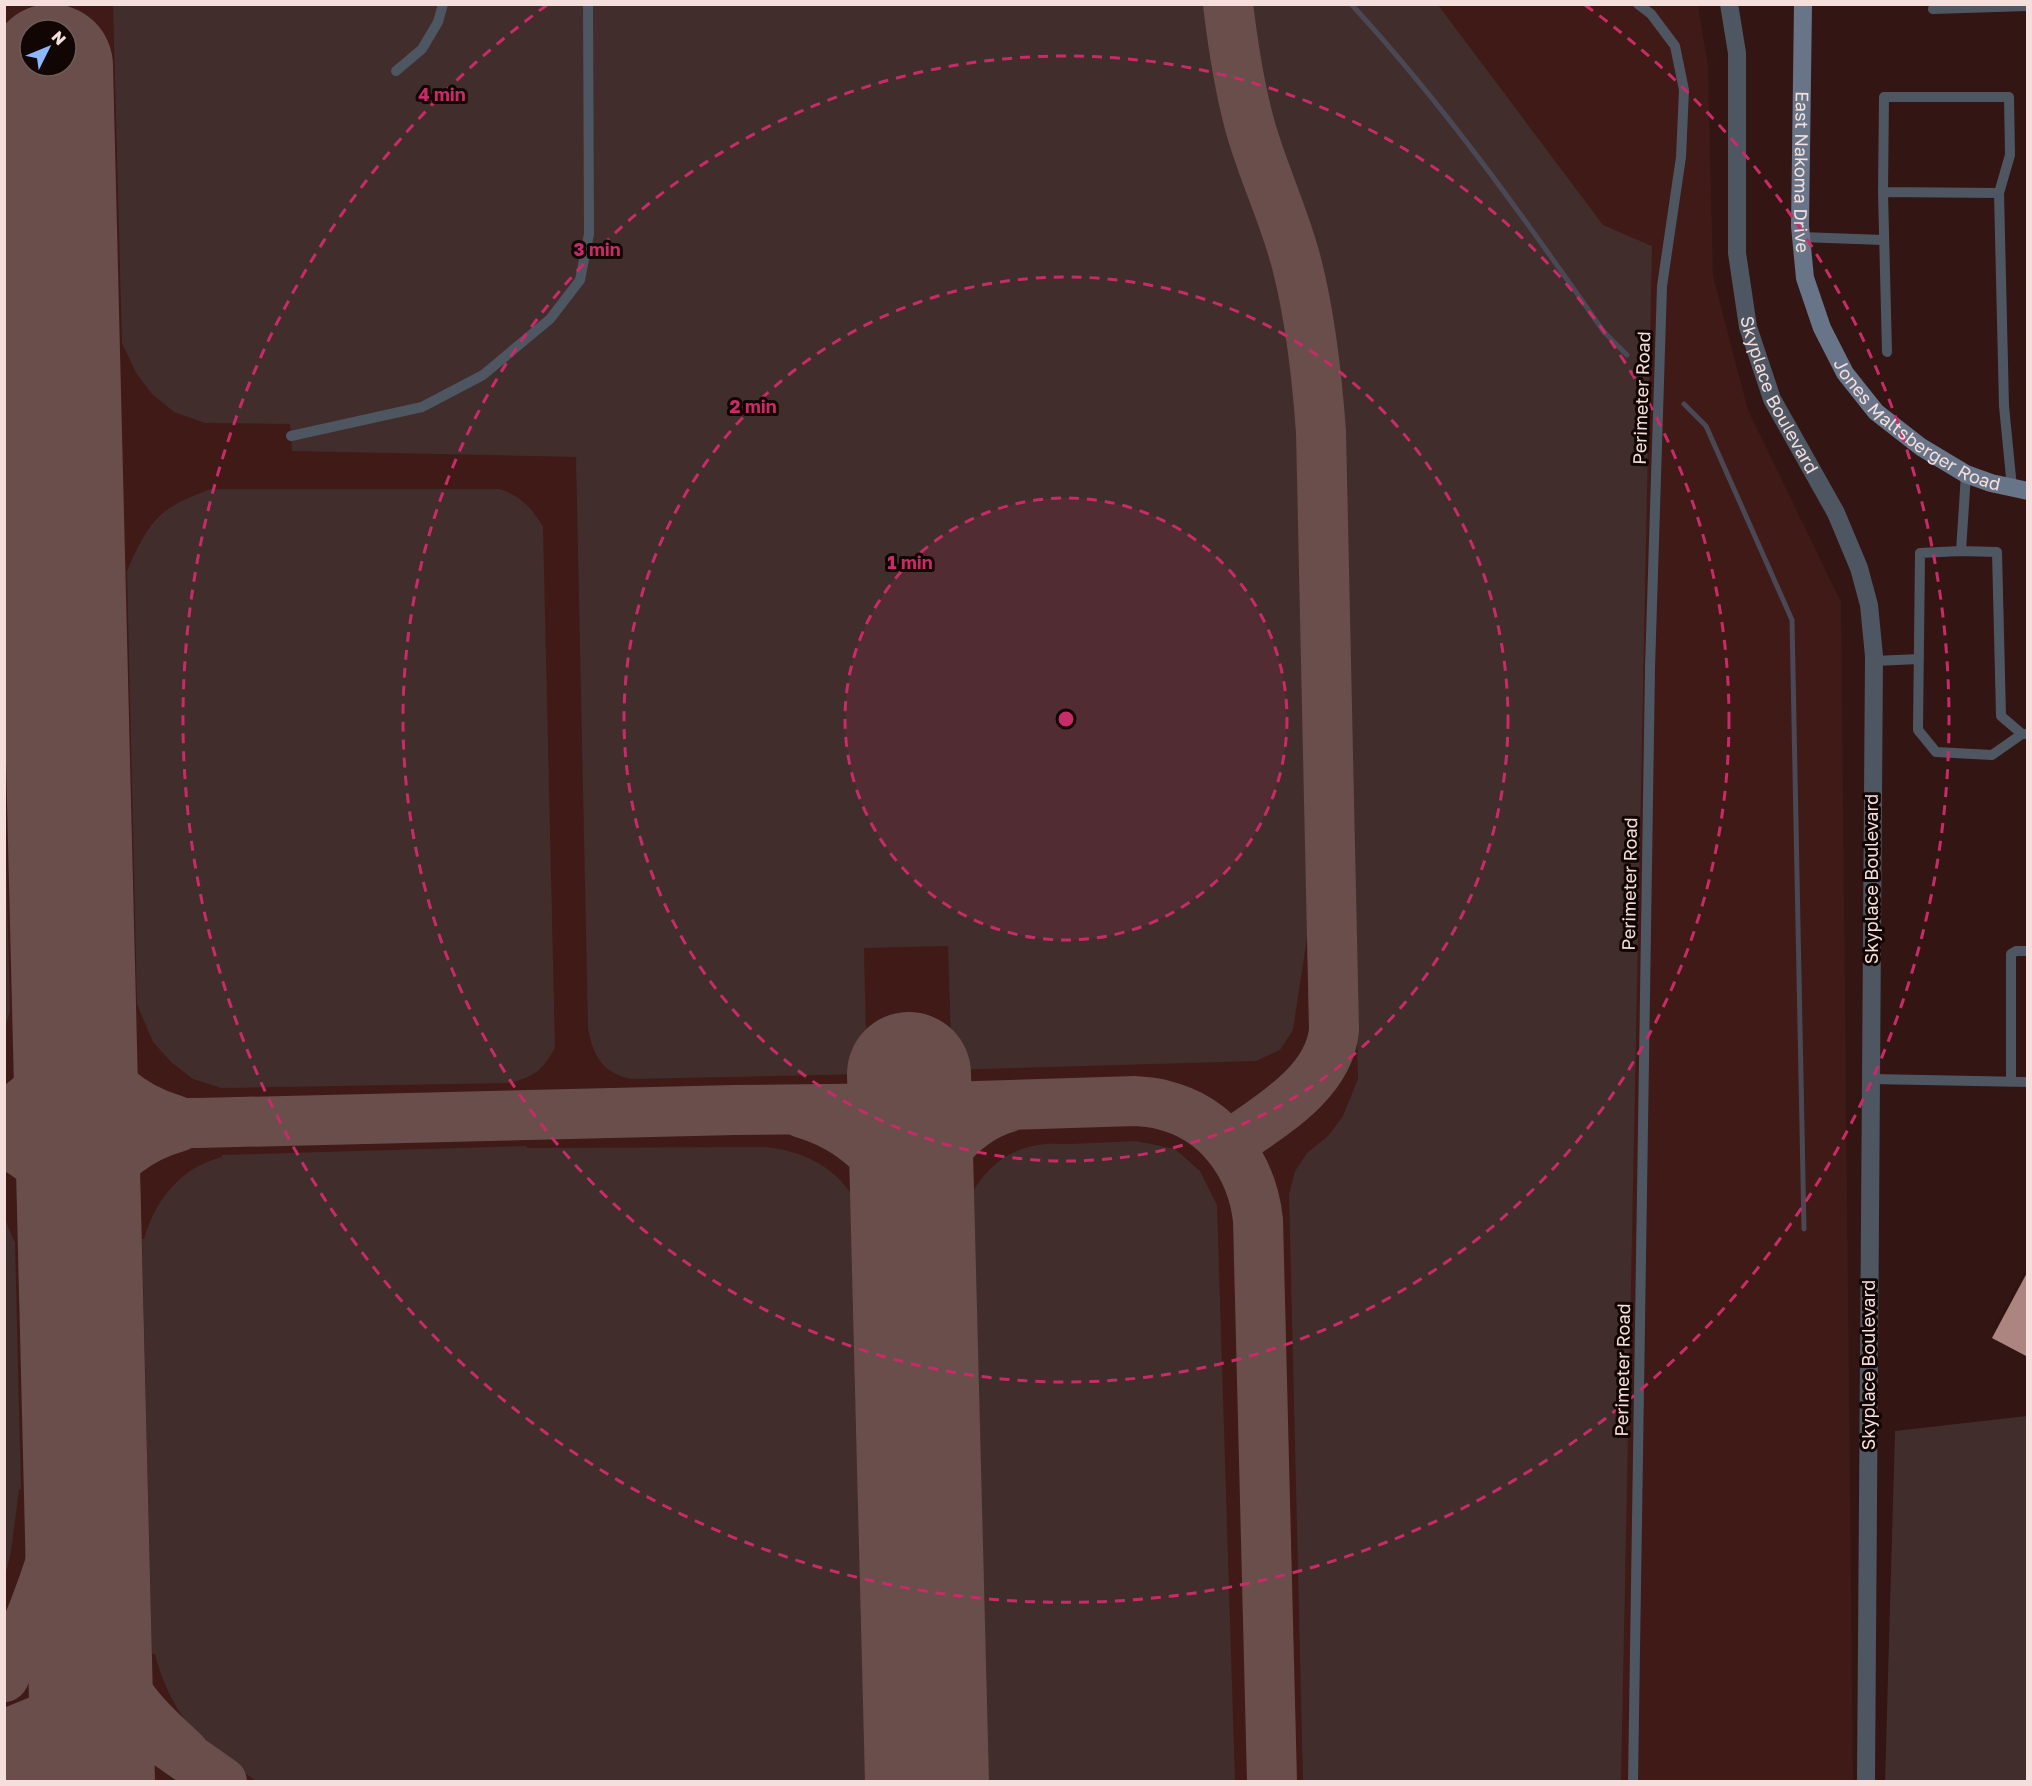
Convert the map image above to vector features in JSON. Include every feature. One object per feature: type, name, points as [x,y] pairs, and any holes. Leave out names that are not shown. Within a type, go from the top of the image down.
[{"type":"main road","name":"East Nakoma Drive","points":[[1803,4],[1801,237],[1805,278],[1826,335]]},
{"type":"main road","name":"Jones Maltsberger Road","points":[[1826,335],[1845,374],[1876,412],[1921,447],[1966,474],[2020,490]]},
{"type":"street","name":"Skyplace Boulevard","points":[[1729,4],[1737,53],[1737,253],[1748,327],[1772,399],[1836,513],[1859,567],[1869,605],[1874,661],[1866,1782]]},
{"type":"lane","points":[[396,71],[422,49],[438,22],[443,4]]},
{"type":"lane","points":[[291,435],[422,407],[483,375],[550,319],[580,280],[589,234],[588,4]]},
{"type":"lane","name":"Perimeter Road","points":[[1633,1782],[1650,668],[1661,298],[1681,157],[1684,90],[1675,46],[1651,14],[1638,4]]},
{"type":"lane","points":[[1933,9],[2028,6]]},
{"type":"lane","points":[[1887,352],[1883,240],[1884,97],[2009,97],[2010,155],[1999,194],[2004,406],[2020,490]]},
{"type":"lane","points":[[1883,192],[1999,194]]},
{"type":"lane","points":[[1801,237],[1883,240]]},
{"type":"lane","points":[[1961,550],[1966,474]]},
{"type":"lane","points":[[1961,550],[1997,552],[2001,716],[2025,734],[1992,755],[1936,752],[1918,730],[1920,554],[1961,550]]},
{"type":"lane","points":[[1874,661],[1919,659]]},
{"type":"lane","points":[[2011,1082],[2011,954],[2016,951],[2028,951]]},
{"type":"lane","points":[[1871,1079],[2028,1082]]},
{"type":"shaded area","points":[[5,5],[1698,5],[1708,66],[1713,276],[1748,410],[1841,602],[1853,1781],[5,1782]]},
{"type":"shaded area","points":[[113,5],[1206,5],[1213,54],[1236,156],[1285,297],[1296,379],[1308,931],[1293,1030],[1280,1050],[1256,1061],[952,1070],[948,946],[864,948],[867,1074],[632,1079],[606,1068],[596,1055],[588,1028],[576,457],[292,451],[290,424],[205,423],[174,412],[152,394],[136,373],[122,343]]},
{"type":"shaded area","points":[[1249,5],[1438,5],[1603,225],[1652,246],[1621,1781],[1303,1781],[1289,1194],[1295,1171],[1307,1153],[1328,1136],[1343,1116],[1358,1079],[1341,393],[1326,279],[1283,167],[1256,73]]},
{"type":"shaded area","points":[[211,489],[499,489],[514,495],[525,503],[543,526],[555,1048],[538,1071],[511,1083],[221,1088],[193,1079],[172,1063],[153,1042],[137,1004],[127,571],[142,540],[157,518],[179,503]]},
{"type":"shaded area","points":[[4,773],[10,1011],[5,1028],[4,1028]]},
{"type":"shaded area","points":[[1136,1141],[1175,1149],[1200,1171],[1217,1205],[1235,1781],[967,1781],[955,1241],[957,1241],[965,1208],[972,1193],[981,1179],[1006,1157],[1021,1149],[1042,1144]]},
{"type":"shaded area","points":[[526,1146],[527,1148],[766,1147],[784,1150],[815,1161],[829,1170],[851,1193],[866,1229],[871,1262],[883,1781],[256,1781],[197,1739],[199,1737],[172,1698],[155,1654],[152,1654],[142,1239],[144,1239],[155,1211],[182,1177],[222,1155]]},
{"type":"shaded area","points":[[5,1219],[15,1241],[21,1489],[5,1577]]},
{"type":"shaded area","points":[[2027,1416],[2027,1781],[1885,1781],[1895,1431]]},
{"type":"building","points":[[2028,1271],[2028,1357],[1992,1338]]},
{"type":"waterway","points":[[1351,4],[1452,123],[1514,205],[1604,332],[1627,355]]},
{"type":"waterway","points":[[1684,404],[1706,426],[1792,620],[1804,1229]]},
{"type":"taxiway","points":[[1228,4],[1237,66],[1250,126],[1286,230],[1302,286],[1318,390],[1321,432],[1334,1030],[1330,1049],[1321,1067],[1309,1083],[1278,1111],[1228,1146]]},
{"type":"taxiway","points":[[4,439],[29,416],[44,395],[52,370],[57,337]]},
{"type":"taxiway","points":[[4,486],[30,509],[49,537],[57,558],[64,590]]},
{"type":"taxiway","points":[[74,1001],[87,1048],[105,1077],[117,1089],[144,1108],[175,1120]]},
{"type":"taxiway","points":[[4,1115],[33,1094],[56,1065],[66,1043],[74,1001]]},
{"type":"taxiway","points":[[4,1127],[77,1123],[199,1123],[1135,1101],[1160,1104],[1183,1111],[1216,1133],[1229,1147],[1248,1181],[1258,1220],[1272,1782]]},
{"type":"taxiway","points":[[802,1113],[821,1119],[866,1148],[913,1204],[930,1173],[951,1145],[976,1122],[1009,1107]]},
{"type":"taxiway","points":[[80,1247],[91,1197],[106,1172],[139,1144],[178,1127]]},
{"type":"taxiway","points":[[4,1142],[33,1160],[63,1192],[70,1207],[80,1247]]},
{"type":"taxiway","points":[[4,1677],[26,1629],[60,1531],[78,1443],[83,1380]]},
{"type":"taxiway","points":[[87,1535],[98,1615],[108,1653],[116,1672],[126,1690],[153,1724],[185,1754]]},
{"type":"taxiway","points":[[4,1735],[40,1720],[92,1709],[152,1733],[222,1782]]},
{"type":"taxiway","points":[[4,1757],[39,1763],[68,1782]]},
{"type":"runway","points":[[51,78],[93,1782]]},
{"type":"runway","points":[[909,1074],[927,1782]]}]
